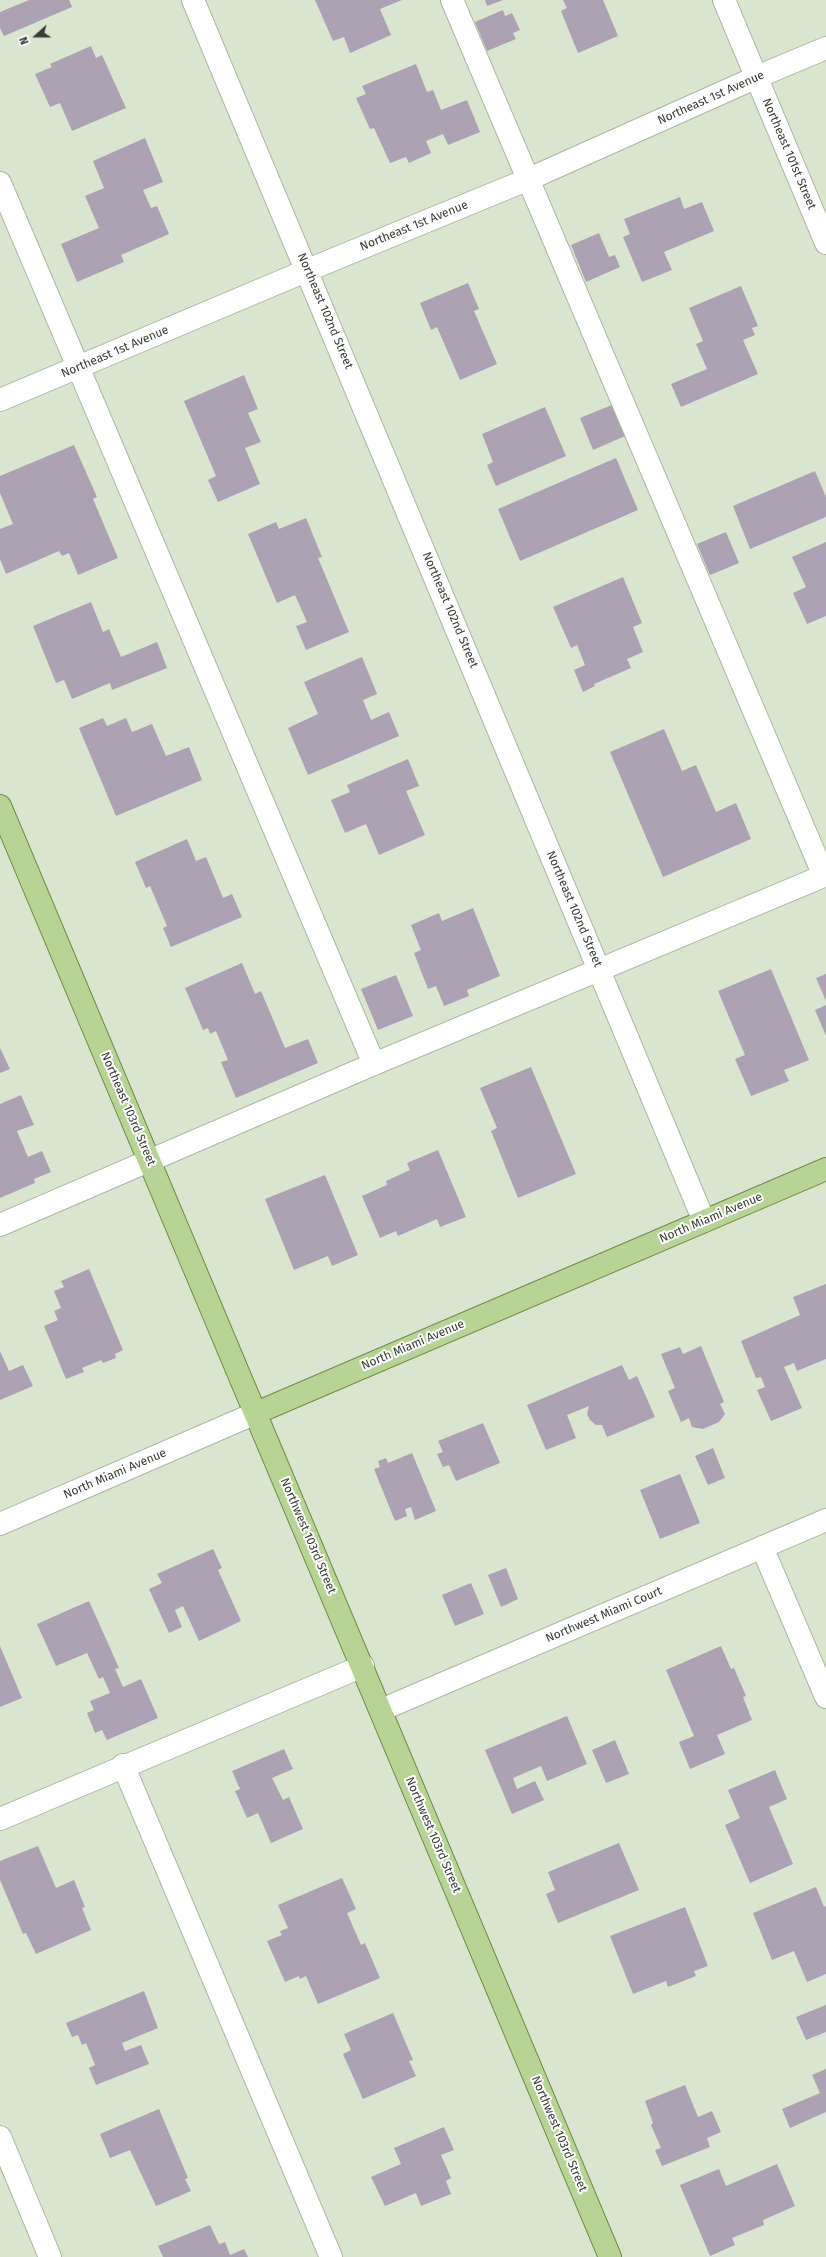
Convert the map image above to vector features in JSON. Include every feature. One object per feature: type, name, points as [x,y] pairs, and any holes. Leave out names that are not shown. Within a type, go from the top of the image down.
[{"type":"main road","name":"Northeast 103rd Street","points":[[0,806],[256,1413]]},
{"type":"main road","name":"North Miami Avenue","points":[[256,1413],[826,1168]]},
{"type":"main road","name":"Northwest 103rd Street","points":[[256,1413],[610,2257]]},
{"type":"street","name":"Northeast 102nd Street","points":[[193,0],[308,270],[704,1220]]},
{"type":"street","points":[[0,1225],[374,1064],[825,875],[452,0]]},
{"type":"street","name":"Northeast 101st Street","points":[[724,0],[826,242]]},
{"type":"street","name":"Northeast 1st Avenue","points":[[0,400],[308,270],[529,179],[757,77],[826,48]]},
{"type":"street","points":[[0,183],[374,1064]]},
{"type":"street","name":"North Miami Avenue","points":[[0,1524],[256,1413]]},
{"type":"street","name":"Northwest Miami Court","points":[[381,1710],[826,1520]]},
{"type":"street","points":[[762,1547],[826,1697]]},
{"type":"street","points":[[0,1819],[123,1765],[363,1666]]},
{"type":"street","points":[[123,1765],[331,2257]]},
{"type":"street","points":[[0,2137],[50,2257]]},
{"type":"building","points":[[29,0],[69,0],[72,7],[4,36],[0,28],[0,12]]},
{"type":"building","points":[[315,0],[402,0],[380,9],[391,35],[350,53],[344,37],[333,41]]},
{"type":"building","points":[[485,0],[503,0],[487,6]]},
{"type":"building","points":[[563,0],[603,0],[618,36],[578,53],[561,11],[567,8]]},
{"type":"building","points":[[503,10],[505,16],[512,13],[520,30],[513,33],[516,39],[487,51],[475,22]]},
{"type":"building","points":[[91,46],[96,58],[102,55],[126,108],[72,131],[60,103],[50,107],[35,74],[52,67],[50,64]]},
{"type":"building","points":[[416,64],[427,92],[433,90],[441,110],[467,100],[480,132],[448,145],[443,134],[426,141],[431,153],[409,163],[406,157],[390,163],[374,128],[370,129],[356,98],[366,94],[362,86]]},
{"type":"building","points":[[145,138],[163,182],[143,190],[151,208],[157,206],[169,234],[121,255],[124,262],[77,282],[61,244],[99,228],[85,196],[104,188],[93,161]]},
{"type":"building","points":[[680,197],[684,209],[702,202],[714,231],[664,252],[672,270],[642,282],[623,237],[630,234],[624,219]]},
{"type":"building","points":[[599,233],[609,257],[615,255],[620,267],[586,282],[571,245]]},
{"type":"building","points":[[468,283],[479,309],[474,311],[497,364],[460,380],[437,327],[431,330],[420,303]]},
{"type":"building","points":[[741,286],[758,326],[752,328],[755,335],[743,340],[758,374],[681,407],[671,384],[707,369],[696,344],[703,341],[689,308]]},
{"type":"building","points":[[244,375],[258,409],[248,413],[261,442],[245,448],[260,484],[218,502],[208,480],[216,476],[184,401]]},
{"type":"building","points":[[612,405],[625,436],[593,450],[580,418]]},
{"type":"building","points":[[545,407],[566,456],[496,486],[487,465],[493,462],[482,434]]},
{"type":"building","points":[[74,445],[97,497],[93,499],[118,558],[78,575],[69,553],[62,556],[59,551],[6,574],[0,559],[0,529],[13,524],[0,493],[0,476]]},
{"type":"building","points":[[616,458],[638,510],[520,561],[498,509]]},
{"type":"building","points":[[815,471],[826,497],[826,517],[750,549],[733,506]]},
{"type":"building","points":[[306,518],[322,557],[318,558],[349,632],[306,650],[296,626],[307,622],[295,595],[277,603],[248,534],[276,522],[279,529]]},
{"type":"building","points":[[726,532],[739,563],[710,575],[697,544]]},
{"type":"building","points":[[826,542],[826,616],[807,624],[793,593],[806,587],[792,557]]},
{"type":"building","points":[[623,577],[642,623],[633,627],[643,652],[627,659],[631,668],[594,684],[595,686],[583,692],[574,670],[585,665],[577,645],[571,648],[553,607]]},
{"type":"building","points":[[91,602],[103,632],[109,629],[121,657],[157,642],[167,668],[112,690],[110,683],[72,699],[64,680],[56,683],[33,626]]},
{"type":"building","points":[[362,657],[377,694],[363,700],[371,720],[389,712],[399,736],[308,775],[288,728],[318,714],[304,682]]},
{"type":"building","points":[[103,718],[107,726],[126,718],[132,732],[152,724],[166,756],[189,747],[202,780],[116,816],[79,728]]},
{"type":"building","points":[[664,729],[682,771],[696,765],[716,812],[736,803],[751,839],[663,877],[610,752]]},
{"type":"building","points":[[408,759],[419,786],[406,791],[425,835],[379,855],[366,824],[345,833],[331,800],[350,792],[347,785]]},
{"type":"building","points":[[187,839],[196,861],[206,857],[223,898],[232,894],[242,917],[171,947],[163,928],[167,926],[150,886],[146,888],[135,862]]},
{"type":"building","points":[[473,908],[500,976],[467,990],[469,996],[444,1006],[436,986],[428,989],[414,953],[421,950],[411,925],[439,913],[442,921]]},
{"type":"building","points":[[242,963],[255,994],[261,991],[285,1048],[308,1039],[318,1063],[236,1098],[221,1062],[228,1060],[216,1031],[210,1034],[208,1028],[203,1030],[185,988]]},
{"type":"building","points":[[771,969],[809,1060],[784,1070],[789,1081],[751,1096],[735,1059],[745,1055],[718,991]]},
{"type":"building","points":[[826,974],[826,1001],[816,978]]},
{"type":"building","points":[[396,975],[413,1016],[378,1030],[361,989]]},
{"type":"building","points":[[826,1005],[826,1036],[815,1010]]},
{"type":"building","points":[[0,1048],[10,1069],[0,1073]]},
{"type":"building","points":[[531,1067],[576,1174],[518,1198],[491,1131],[497,1128],[480,1088]]},
{"type":"building","points":[[21,1095],[34,1125],[17,1131],[28,1157],[42,1151],[51,1172],[34,1179],[35,1183],[0,1198],[0,1104]]},
{"type":"building","points":[[438,1150],[466,1217],[440,1227],[437,1219],[398,1236],[396,1231],[380,1238],[362,1196],[387,1185],[386,1181],[410,1170],[407,1163]]},
{"type":"building","points":[[325,1175],[358,1255],[332,1266],[328,1256],[294,1270],[265,1199]]},
{"type":"building","points":[[89,1269],[123,1350],[115,1354],[116,1358],[103,1363],[101,1360],[82,1368],[84,1372],[66,1379],[44,1326],[58,1320],[54,1311],[61,1308],[54,1291],[64,1287],[61,1281]]},
{"type":"building","points":[[826,1284],[826,1359],[797,1371],[794,1363],[784,1367],[802,1408],[771,1421],[757,1390],[765,1387],[761,1377],[756,1378],[741,1341],[800,1315],[793,1297]]},
{"type":"building","points":[[701,1346],[724,1402],[720,1404],[725,1414],[719,1422],[703,1429],[692,1427],[689,1418],[681,1422],[668,1391],[675,1388],[661,1354],[680,1347],[683,1354]]},
{"type":"building","points":[[0,1351],[9,1371],[23,1365],[33,1386],[0,1400]]},
{"type":"building","points":[[622,1365],[629,1380],[637,1376],[655,1417],[607,1437],[602,1425],[596,1425],[590,1420],[587,1414],[589,1406],[567,1415],[576,1438],[546,1450],[527,1405]]},
{"type":"building","points":[[483,1423],[500,1463],[456,1481],[449,1465],[443,1467],[437,1454],[443,1452],[438,1441]]},
{"type":"building","points":[[713,1448],[725,1478],[708,1485],[695,1456]]},
{"type":"building","points":[[412,1453],[436,1511],[415,1520],[411,1507],[405,1509],[407,1516],[395,1521],[374,1469],[380,1467],[378,1461],[386,1458],[388,1463]]},
{"type":"building","points":[[680,1474],[700,1523],[660,1539],[640,1490]]},
{"type":"building","points":[[213,1549],[222,1568],[218,1570],[241,1621],[199,1641],[183,1606],[175,1610],[182,1627],[169,1633],[149,1589],[162,1583],[157,1574]]},
{"type":"building","points":[[506,1568],[518,1599],[501,1607],[488,1575]]},
{"type":"building","points":[[471,1583],[484,1614],[455,1626],[442,1595]]},
{"type":"building","points":[[89,1601],[119,1668],[115,1669],[123,1687],[141,1679],[158,1718],[107,1740],[102,1730],[95,1733],[87,1713],[94,1710],[90,1701],[110,1693],[103,1677],[99,1679],[87,1653],[56,1666],[37,1624]]},
{"type":"building","points":[[0,1646],[22,1698],[0,1707]]},
{"type":"building","points":[[721,1646],[731,1669],[734,1668],[746,1696],[743,1697],[752,1720],[717,1735],[725,1754],[690,1769],[679,1742],[694,1736],[666,1670]]},
{"type":"building","points":[[567,1716],[587,1764],[547,1781],[541,1766],[513,1778],[517,1789],[535,1781],[544,1800],[512,1814],[485,1750]]},
{"type":"building","points":[[615,1740],[629,1774],[606,1783],[592,1750]]},
{"type":"building","points":[[284,1749],[293,1769],[272,1778],[283,1800],[289,1797],[303,1829],[271,1843],[258,1813],[247,1818],[235,1791],[240,1789],[232,1771]]},
{"type":"building","points":[[775,1770],[787,1799],[769,1807],[793,1864],[750,1883],[725,1825],[740,1818],[728,1790]]},
{"type":"building","points":[[619,1843],[639,1890],[558,1923],[546,1894],[555,1890],[548,1872]]},
{"type":"building","points":[[38,1846],[56,1888],[74,1880],[85,1907],[82,1908],[91,1930],[36,1954],[26,1933],[23,1934],[0,1880],[0,1861]]},
{"type":"building","points":[[342,1878],[356,1909],[347,1913],[361,1945],[365,1943],[380,1978],[318,2004],[306,1976],[300,1979],[299,1976],[285,1982],[267,1941],[282,1935],[280,1931],[288,1928],[278,1905]]},
{"type":"building","points":[[816,1887],[824,1907],[826,1906],[826,1974],[807,1982],[794,1951],[772,1960],[753,1913]]},
{"type":"building","points":[[685,1907],[708,1966],[694,1971],[696,1976],[668,1987],[666,1981],[633,1994],[610,1936]]},
{"type":"building","points":[[144,1991],[158,2028],[122,2043],[125,2051],[141,2045],[149,2064],[96,2085],[89,2068],[95,2065],[86,2043],[82,2045],[78,2035],[72,2037],[66,2023]]},
{"type":"building","points":[[826,2005],[826,2032],[806,2040],[796,2017]]},
{"type":"building","points":[[393,2013],[413,2060],[409,2061],[416,2076],[363,2099],[343,2054],[351,2050],[344,2034]]},
{"type":"building","points":[[826,2069],[826,2112],[790,2128],[782,2109],[820,2093],[812,2075]]},
{"type":"building","points":[[685,2085],[698,2117],[712,2111],[721,2132],[707,2138],[710,2147],[662,2166],[655,2150],[661,2148],[651,2125],[653,2123],[645,2101]]},
{"type":"building","points":[[159,2109],[188,2178],[185,2179],[191,2191],[156,2206],[130,2150],[110,2158],[100,2134]]},
{"type":"building","points":[[444,2127],[454,2150],[441,2155],[451,2178],[446,2181],[451,2194],[421,2206],[416,2193],[385,2206],[371,2177],[401,2164],[394,2148]]},
{"type":"building","points":[[777,2164],[795,2206],[763,2220],[764,2225],[732,2238],[735,2245],[710,2256],[680,2185],[719,2169],[726,2186]]},
{"type":"building","points":[[210,2225],[219,2244],[225,2242],[230,2255],[244,2249],[248,2257],[163,2257],[158,2246]]}]
